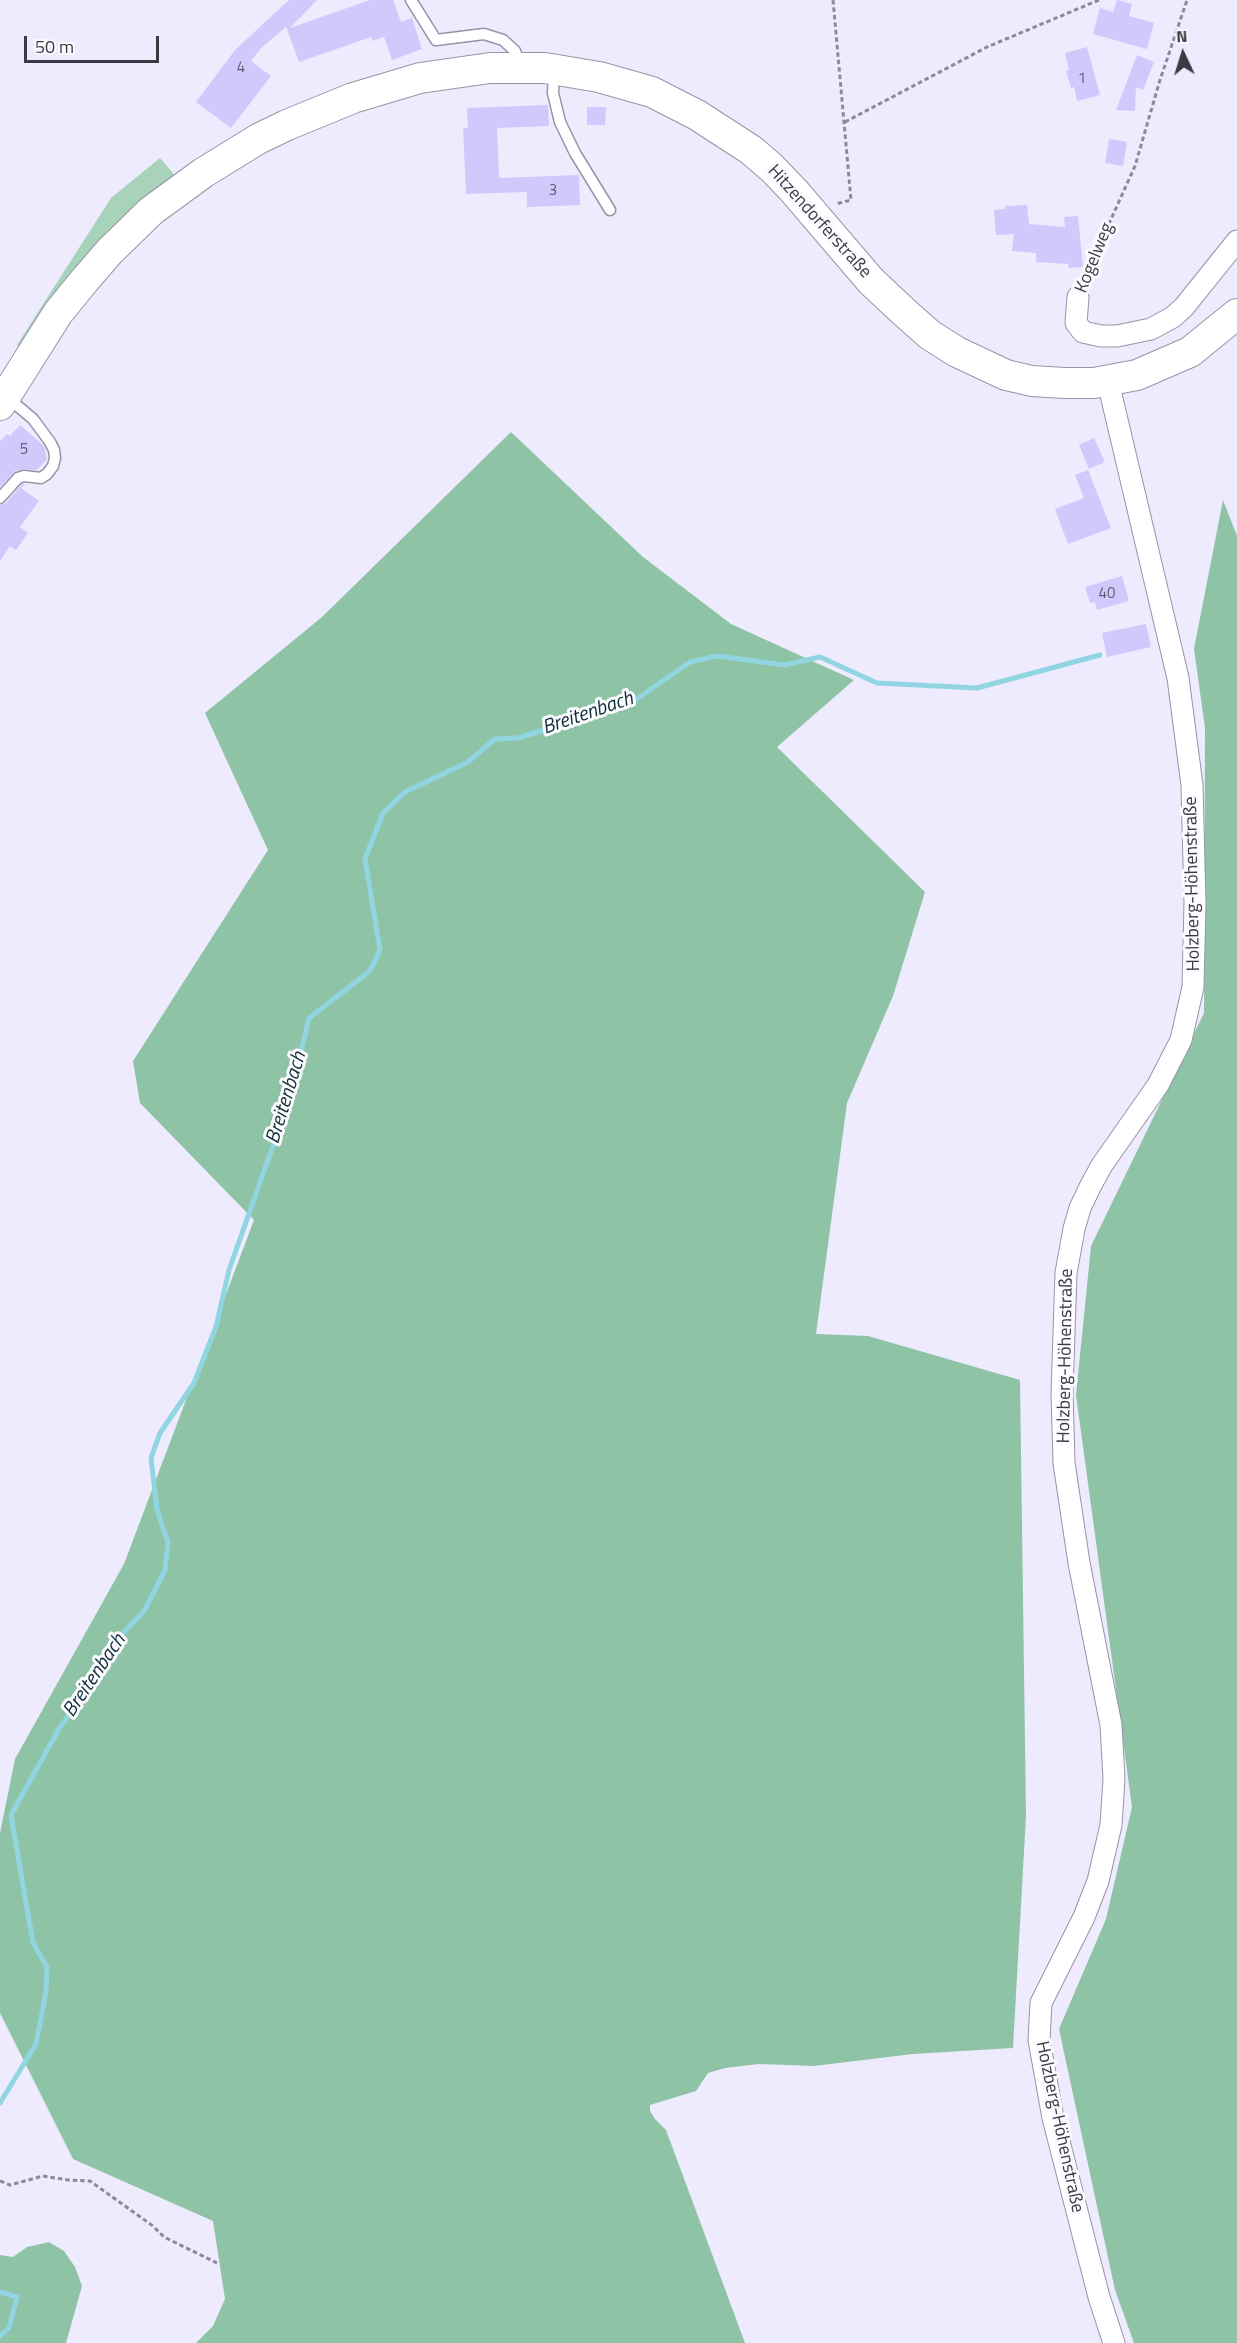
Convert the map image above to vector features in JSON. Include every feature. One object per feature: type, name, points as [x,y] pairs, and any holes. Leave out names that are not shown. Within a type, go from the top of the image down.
[{"type":"main road","name":"Hitzendorferstraße","points":[[3,400],[58,313],[109,252],[170,196],[226,157],[287,125],[387,87],[455,72],[521,67],[554,69],[627,84],[652,92],[697,115],[751,150],[794,190],[842,249],[887,297],[930,335],[957,352],[998,372],[1032,381],[1064,384],[1108,382],[1137,375],[1190,352],[1237,314]]},
{"type":"street","name":"Kogelweg","points":[[1078,297],[1076,323],[1083,332],[1101,336],[1117,336],[1151,329],[1173,317],[1184,307],[1237,240]]},
{"type":"street","name":"Holzberg-Höhenstraße","points":[[1108,382],[1178,678],[1192,786],[1195,893],[1193,987],[1180,1040],[1158,1085],[1102,1165],[1080,1208],[1069,1249],[1065,1292],[1062,1393],[1064,1463],[1079,1563],[1106,1694],[1113,1749],[1114,1779],[1111,1825],[1098,1881],[1084,1917],[1041,2003],[1039,2040],[1061,2151],[1099,2297],[1114,2343]]},
{"type":"lane","points":[[411,0],[436,40],[484,34],[503,40],[515,51],[521,67]]},
{"type":"lane","points":[[554,69],[554,93],[560,122],[575,153],[610,210]]},
{"type":"lane","points":[[0,498],[18,478],[24,476],[41,478],[47,474],[55,458],[50,442],[33,419],[3,400]]},
{"type":"path","points":[[810,210],[851,200],[833,0]]},
{"type":"path","points":[[845,122],[987,47],[1099,0]]},
{"type":"path","name":"Kogelweg","points":[[1078,297],[1098,246],[1135,166],[1160,80],[1187,0]]},
{"type":"path","points":[[0,2181],[10,2185],[43,2176],[90,2181],[153,2226],[164,2237],[217,2263]]},
{"type":"green space","points":[[160,158],[178,179],[24,349],[17,345],[111,198]]},
{"type":"green space","points":[[511,432],[643,557],[731,624],[854,680],[777,747],[925,892],[893,996],[847,1103],[816,1334],[868,1336],[1020,1380],[1026,1816],[1013,2048],[913,2054],[814,2066],[759,2064],[725,2068],[708,2073],[696,2091],[650,2105],[650,2111],[655,2119],[666,2130],[745,2343],[196,2343],[213,2326],[225,2299],[213,2221],[73,2159],[0,2013],[0,1833],[15,1759],[124,1564],[254,1220],[140,1103],[133,1061],[268,850],[205,713],[322,617]]},
{"type":"green space","points":[[1223,500],[1237,536],[1237,2343],[1134,2343],[1115,2290],[1059,2029],[1106,1919],[1132,1807],[1076,1395],[1091,1246],[1204,1013],[1205,728],[1194,649]]},
{"type":"green space","points":[[49,2242],[64,2251],[75,2267],[82,2286],[66,2343],[0,2343],[0,2255],[13,2257],[27,2247]]},
{"type":"building","points":[[289,0],[317,0],[290,28],[370,0],[393,0],[401,22],[412,18],[422,49],[392,60],[384,37],[372,41],[371,37],[299,62],[286,27],[261,48],[251,61],[271,76],[231,128],[196,102],[235,50]]},
{"type":"building","points":[[1117,0],[1132,4],[1129,16],[1154,23],[1147,49],[1093,34],[1100,8],[1113,12]]},
{"type":"building","points":[[1087,47],[1100,95],[1077,101],[1074,87],[1071,88],[1066,71],[1069,70],[1065,53]]},
{"type":"building","points":[[1137,55],[1154,62],[1143,90],[1136,87],[1135,111],[1116,110]]},
{"type":"building","points":[[548,105],[549,126],[497,128],[499,176],[500,178],[579,175],[580,205],[527,207],[527,192],[466,194],[463,128],[468,128],[467,108]]},
{"type":"building","points":[[587,107],[606,107],[605,125],[587,125]]},
{"type":"building","points":[[1109,139],[1127,142],[1123,166],[1105,163]]},
{"type":"building","points":[[1027,205],[1029,224],[1065,227],[1064,217],[1078,216],[1083,267],[1069,268],[1068,264],[1036,262],[1036,253],[1012,251],[1014,234],[996,235],[994,210],[1005,209],[1005,206]]},
{"type":"building","points":[[20,425],[44,446],[47,459],[37,470],[15,471],[0,487],[0,441],[7,434],[10,436]]},
{"type":"building","points":[[1094,438],[1105,462],[1089,469],[1079,445]]},
{"type":"building","points":[[1088,470],[1111,528],[1068,544],[1055,509],[1084,498],[1075,475]]},
{"type":"building","points":[[22,484],[25,484],[21,488],[39,501],[20,527],[28,533],[16,550],[10,546],[0,561],[0,505],[6,503]]},
{"type":"building","points":[[1122,576],[1129,601],[1097,610],[1095,602],[1090,603],[1085,587]]},
{"type":"building","points":[[1146,624],[1151,647],[1107,657],[1102,633]]},
{"type":"waterway","name":"Breitenbach","points":[[0,2103],[36,2044],[46,1992],[47,1967],[33,1943],[11,1815],[60,1727],[99,1675],[110,1647],[144,1611],[165,1570],[168,1543],[157,1510],[151,1458],[160,1433],[194,1383],[216,1327],[229,1270],[290,1098],[309,1018],[370,971],[380,950],[365,859],[383,813],[405,792],[468,762],[495,739],[518,738],[631,703],[690,662],[717,656],[784,665],[820,657],[877,683],[977,688],[1100,655]]},
{"type":"waterway","name":"Breitenbach","points":[[0,2292],[17,2297],[9,2328],[0,2336]]}]
